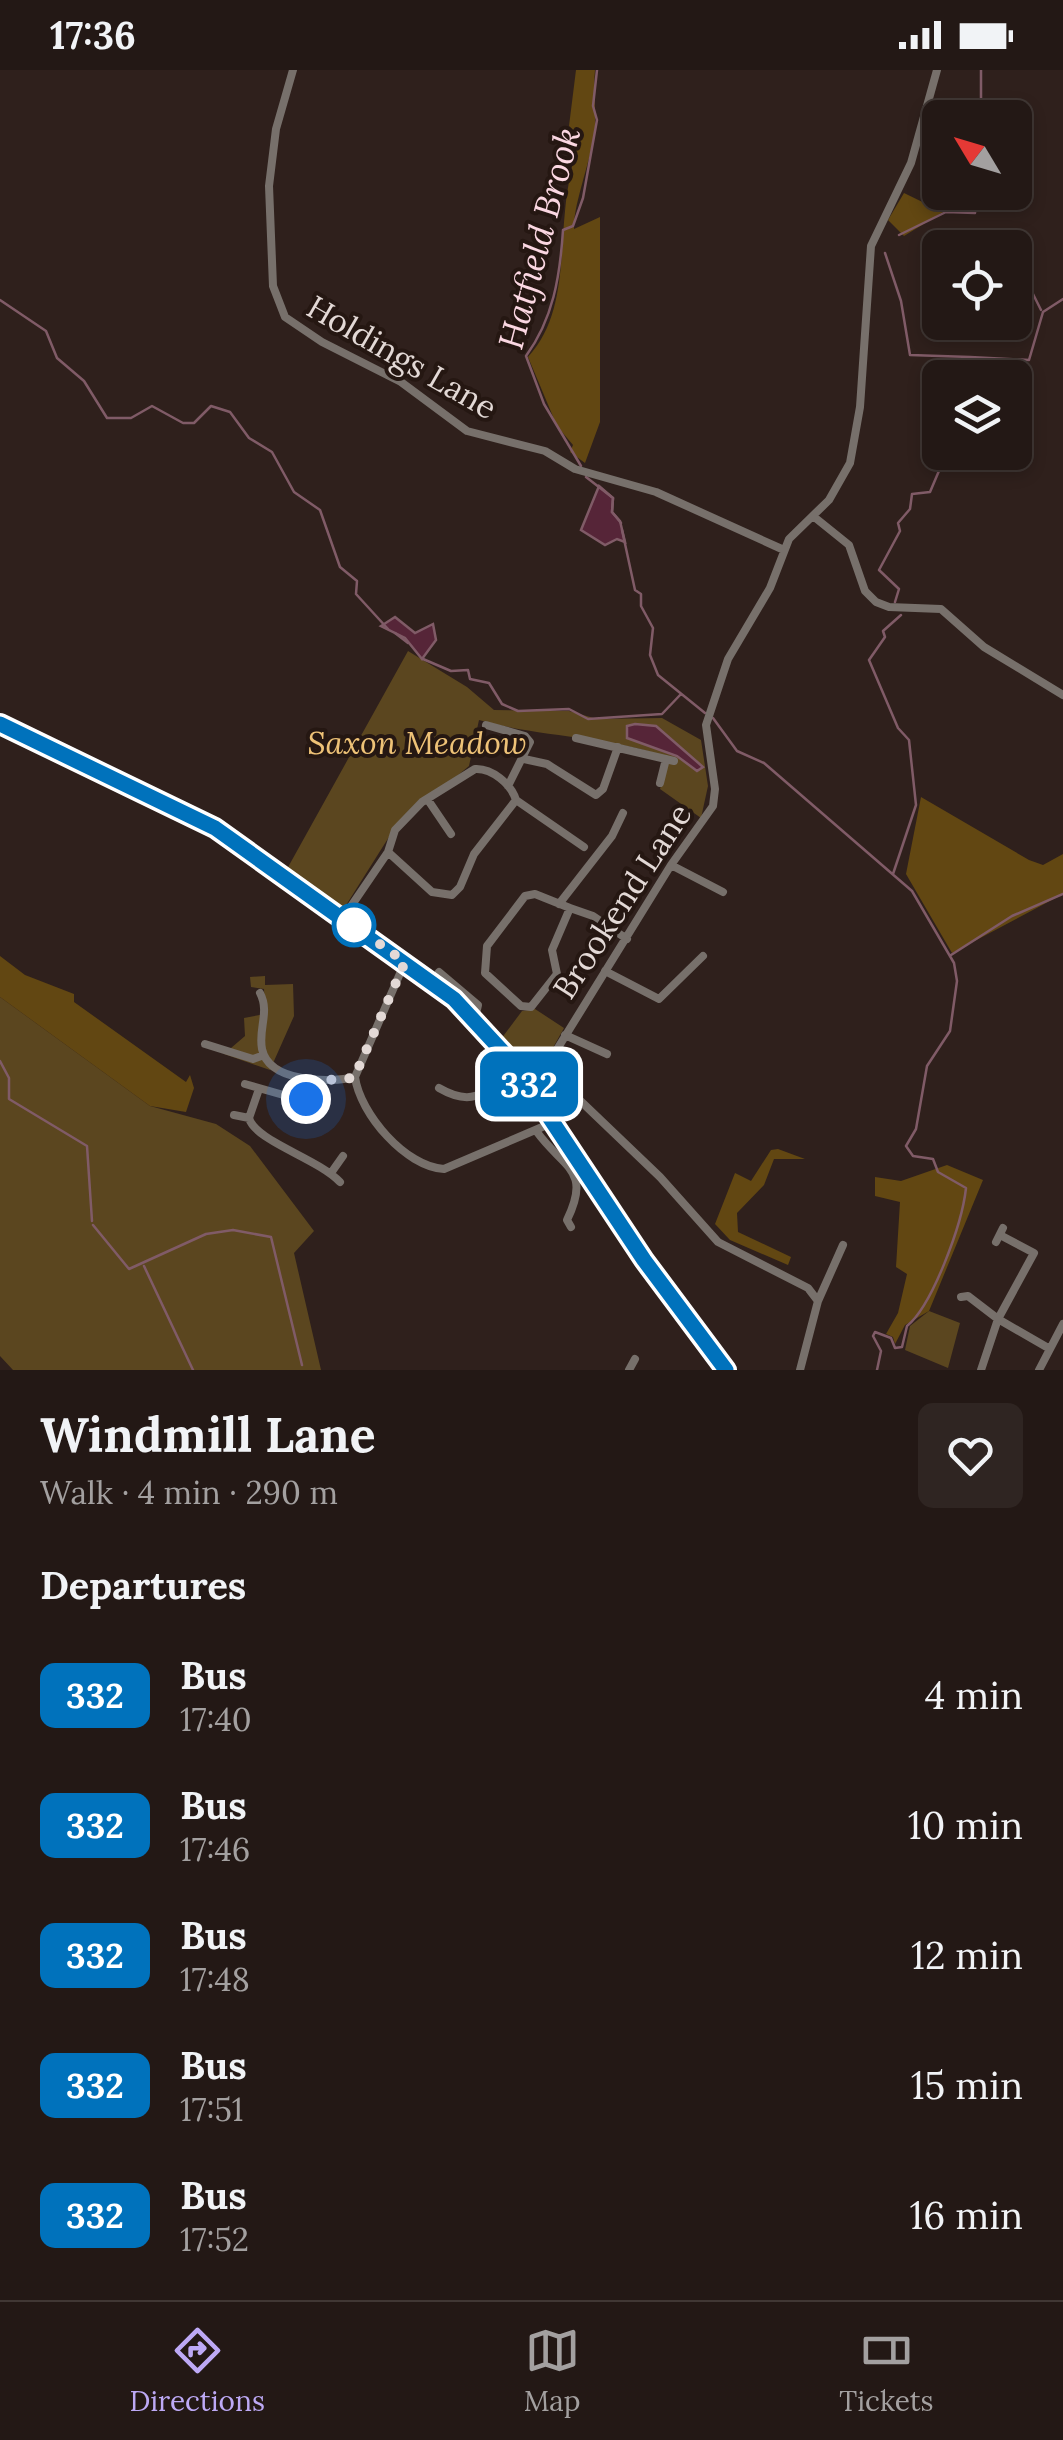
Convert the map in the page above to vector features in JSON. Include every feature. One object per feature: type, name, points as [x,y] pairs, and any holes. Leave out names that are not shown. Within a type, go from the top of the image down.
[{"type":"main road","points":[[0,724],[170,803],[242,845],[405,962],[474,1018],[528,1083],[644,1260],[726,1370]]},
{"type":"street","name":"Holdings Lane","points":[[293,70],[276,129],[269,186],[272,286],[284,317],[401,382],[467,432],[545,452],[574,469],[656,492],[784,550]]},
{"type":"street","name":"Brookend Lane","points":[[528,1083],[544,1068],[671,865],[713,806],[714,774],[705,734],[728,659],[770,588],[796,529],[814,516],[838,488],[855,447],[869,254],[880,220],[911,163],[937,70]]},
{"type":"street","points":[[814,516],[848,545],[865,591],[876,602],[888,607],[941,608],[984,646],[1063,695]]},
{"type":"street","points":[[486,724],[527,737],[530,745],[508,786]]},
{"type":"street","points":[[576,738],[670,760],[660,783]]},
{"type":"street","points":[[524,759],[548,764],[596,794],[603,789],[618,747]]},
{"type":"street","points":[[343,918],[388,852],[395,830],[428,800],[475,769],[487,770],[508,786],[516,800],[580,844],[583,832]]},
{"type":"street","points":[[428,800],[451,834]]},
{"type":"street","points":[[388,852],[432,892],[452,894],[460,887],[474,854],[516,800]]},
{"type":"street","points":[[560,904],[612,836],[623,812]]},
{"type":"street","points":[[671,865],[723,892]]},
{"type":"street","points":[[570,908],[552,950],[558,974],[531,1008],[521,1006],[485,973],[487,946],[525,896],[535,894],[593,916],[627,940]]},
{"type":"street","points":[[605,971],[659,998],[703,956]]},
{"type":"street","points":[[405,962],[354,1078],[377,1129],[436,1168],[457,1166],[554,1122]]},
{"type":"street","points":[[438,972],[478,1006],[474,1018]]},
{"type":"street","points":[[260,993],[265,1018],[264,1055],[276,1067],[316,1081],[354,1078]]},
{"type":"street","points":[[565,1035],[607,1054]]},
{"type":"street","points":[[205,1044],[252,1059],[264,1055]]},
{"type":"street","points":[[440,1088],[472,1099],[514,1064]]},
{"type":"street","points":[[544,1068],[660,1177],[718,1242],[798,1281],[818,1300]]},
{"type":"street","points":[[245,1084],[302,1100],[309,1096],[316,1081]]},
{"type":"street","points":[[449,1094],[454,1084]]},
{"type":"street","points":[[259,1089],[249,1118],[257,1134],[304,1154],[340,1182]]},
{"type":"street","points":[[234,1116],[249,1118]]},
{"type":"street","points":[[536,1132],[558,1151],[579,1184],[580,1194],[567,1220],[571,1227]]},
{"type":"street","points":[[331,1173],[344,1156]]},
{"type":"street","points":[[981,1370],[998,1320],[1036,1250],[1000,1235]]},
{"type":"street","points":[[800,1370],[818,1300],[843,1245]]},
{"type":"street","points":[[961,1297],[968,1296],[998,1320],[1050,1349]]},
{"type":"street","points":[[1039,1370],[1063,1324]]},
{"type":"green space","name":"Saxon Meadow","points":[[408,651],[467,687],[494,710],[569,711],[597,719],[662,718],[701,740],[708,786],[701,818],[660,789],[669,758],[622,745],[479,720],[469,766],[439,791],[419,800],[399,821],[343,910],[287,869]]},
{"type":"green space","points":[[265,976],[265,985],[293,984],[294,1016],[270,1070],[224,1054],[245,1036],[244,1018],[265,1014],[264,989],[251,987],[250,977]]},
{"type":"green space","points":[[0,997],[150,1106],[216,1124],[250,1146],[314,1231],[294,1253],[321,1370],[13,1370],[0,1356]]},
{"type":"green space","points":[[535,1009],[564,1028],[550,1053],[527,1073],[501,1039],[522,1011]]},
{"type":"green space","points":[[929,1311],[960,1323],[948,1368],[905,1350],[910,1326]]},
{"type":"shaded area","points":[[576,70],[595,70],[595,120],[574,229],[600,217],[600,422],[585,463],[570,452],[573,445],[557,426],[528,357],[548,325],[558,288],[566,201],[578,134],[569,126]]},
{"type":"shaded area","points":[[904,193],[922,202],[922,210],[943,212],[904,236],[888,220]]},
{"type":"shaded area","points":[[599,486],[613,498],[612,512],[620,521],[625,542],[617,539],[605,545],[581,530]]},
{"type":"shaded area","points":[[395,617],[415,633],[433,624],[436,640],[422,659],[405,638],[381,626]]},
{"type":"shaded area","points":[[627,726],[656,726],[703,767],[697,771],[677,756],[627,738]]},
{"type":"shaded area","points":[[921,797],[1029,860],[1043,865],[1063,854],[1063,894],[952,953],[906,874]]},
{"type":"shaded area","points":[[0,956],[25,975],[74,994],[74,1002],[186,1082],[190,1075],[194,1088],[186,1112],[150,1106],[0,997]]},
{"type":"shaded area","points":[[771,1150],[805,1159],[774,1159],[764,1185],[737,1213],[738,1232],[791,1257],[788,1265],[730,1240],[715,1224],[735,1173],[751,1181]]},
{"type":"shaded area","points":[[947,1165],[983,1180],[929,1311],[905,1325],[895,1344],[893,1337],[886,1334],[898,1313],[907,1274],[896,1267],[900,1202],[875,1196],[875,1177],[901,1181]]},
{"type":"waterway","name":"Hatfield Brook","points":[[581,466],[544,404],[526,356],[554,297],[563,230],[573,226],[583,198],[597,120],[593,106],[597,70]]},
{"type":"waterway","points":[[981,70],[981,100]]},
{"type":"waterway","points":[[899,235],[946,212],[975,210]]},
{"type":"waterway","points":[[885,253],[901,301],[910,355],[970,357]]},
{"type":"waterway","points":[[1032,292],[1041,310]]},
{"type":"waterway","name":"Hatfield Brook","points":[[1029,360],[1043,312],[1063,299]]},
{"type":"waterway","points":[[0,300],[46,331],[57,358],[84,381],[107,418],[131,418],[152,406],[183,423],[194,423],[211,406],[230,412],[249,438],[272,452],[294,492],[320,510],[340,567],[357,581],[356,594],[388,629]]},
{"type":"waterway","name":"Hatfield Brook","points":[[970,360],[1029,360]]},
{"type":"waterway","name":"Hatfield Brook","points":[[895,602],[899,589],[879,570],[900,531],[898,523],[910,509],[912,494],[930,492],[939,470]]},
{"type":"waterway","name":"Hatfield Brook","points":[[586,477],[613,498],[612,512],[621,523]]},
{"type":"waterway","name":"Hatfield Brook","points":[[622,530],[635,590],[641,594],[641,606],[653,628],[650,655],[658,675],[705,713]]},
{"type":"waterway","name":"Hatfield Brook","points":[[893,874],[916,805],[909,740],[898,728],[869,660],[885,637],[883,631],[901,615]]},
{"type":"waterway","points":[[395,633],[408,643]]},
{"type":"waterway","points":[[423,659],[451,671],[468,670],[470,679],[489,683],[502,704],[518,711],[569,709],[588,719],[662,714],[681,694]]},
{"type":"waterway","name":"Hatfield Brook","points":[[713,718],[737,751],[764,763],[912,891],[954,963],[957,981],[950,1031],[927,1066],[916,1129],[906,1146],[913,1156],[933,1159],[938,1172],[966,1188],[963,1204],[944,1263],[926,1301],[907,1326],[902,1347],[895,1348],[891,1338],[875,1332],[873,1336],[881,1351],[877,1370]]},
{"type":"waterway","points":[[951,955],[1012,916],[1063,894]]},
{"type":"waterway","points":[[0,1061],[9,1078],[9,1099],[87,1146],[92,1221]]},
{"type":"waterway","points":[[93,1225],[129,1269],[206,1234],[233,1230],[271,1237],[302,1365]]},
{"type":"waterway","points":[[144,1266],[193,1370]]},
{"type":"bus line","name":"332","points":[[0,724],[215,828],[454,999],[514,1064],[644,1260],[726,1370]]},
{"type":"route","points":[[306,1099],[316,1081],[325,1084],[354,1078],[405,962],[343,918],[354,925]]}]
